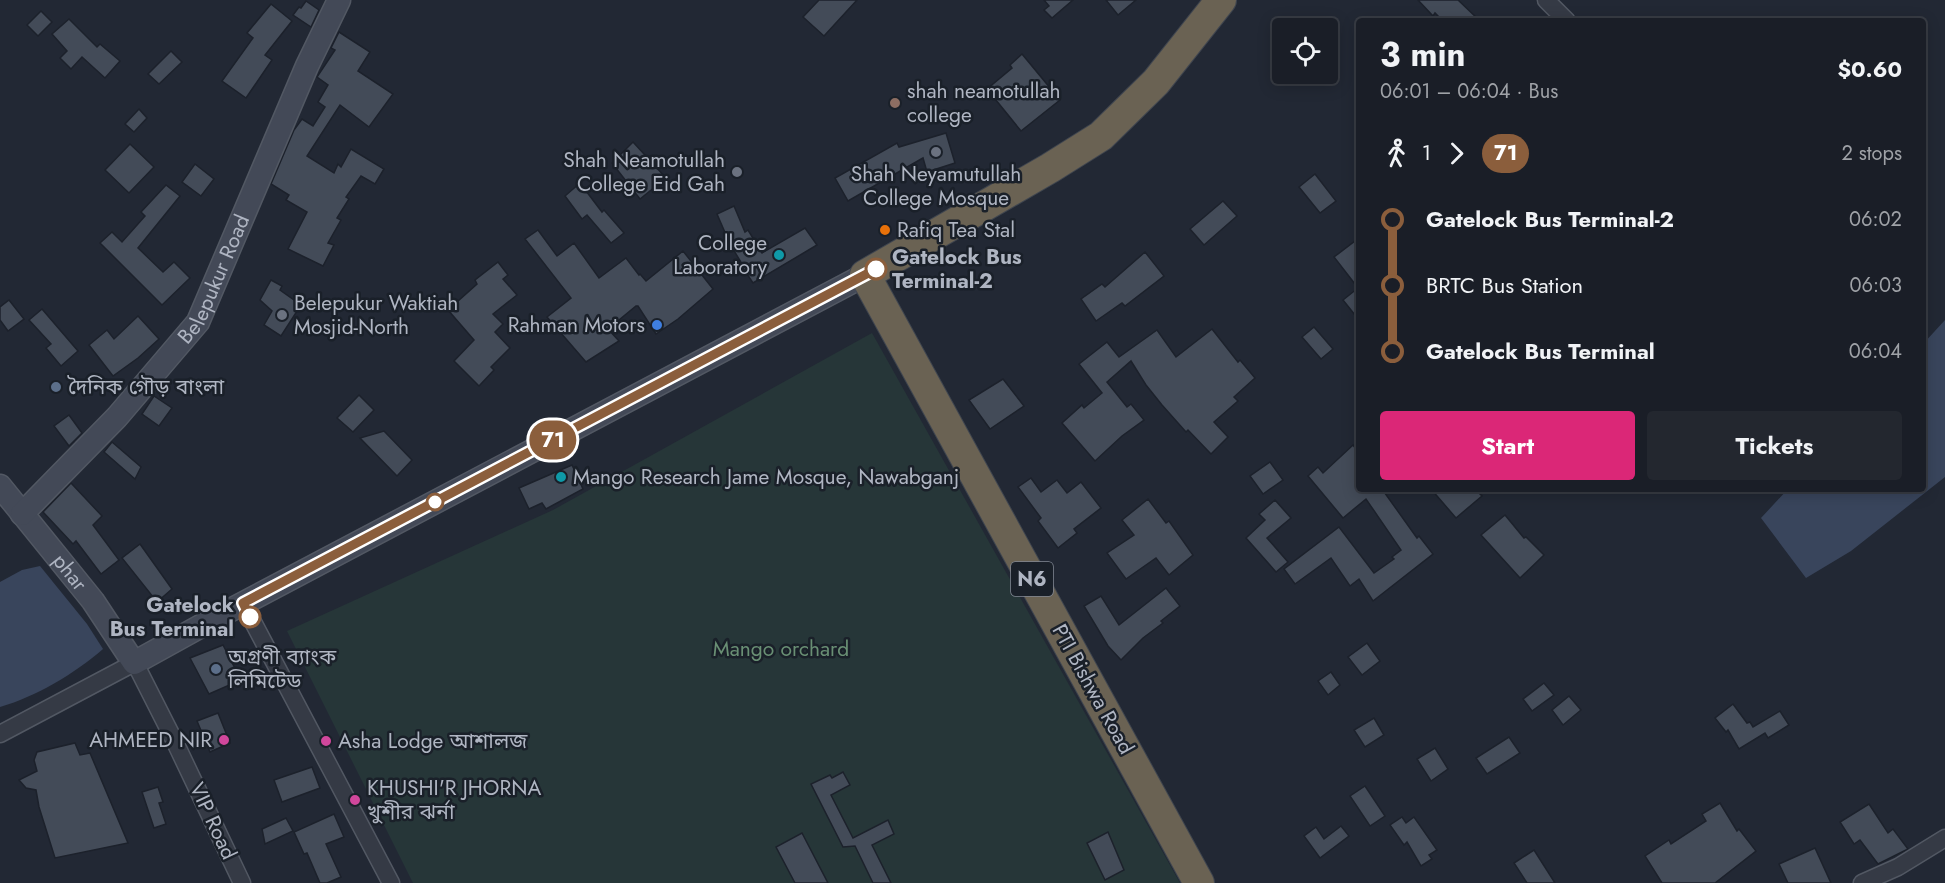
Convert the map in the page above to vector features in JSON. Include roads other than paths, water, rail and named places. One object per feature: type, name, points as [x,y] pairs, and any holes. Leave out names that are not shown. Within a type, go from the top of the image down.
[{"type":"highway","points":[[865,275],[1101,136],[1156,82],[1221,0]]},
{"type":"highway","name":"PTI Bishwa Road","points":[[865,275],[1199,883]]},
{"type":"main road","name":"Belepukur Road","points":[[22,514],[117,417],[198,322],[307,66],[339,0]]},
{"type":"main road","points":[[134,663],[243,603],[865,275]]},
{"type":"main road","name":"phar","points":[[0,486],[93,601],[134,663]]},
{"type":"street","points":[[1546,0],[1564,18]]},
{"type":"street","points":[[243,603],[392,883]]},
{"type":"street","points":[[0,734],[134,663]]},
{"type":"street","name":"VIP Road","points":[[134,663],[140,670],[242,883]]},
{"type":"street","points":[[1862,883],[1898,867],[1945,838]]},
{"type":"water","points":[[1945,320],[1945,477],[1926,492],[1926,341]]},
{"type":"water","points":[[1785,492],[1926,492],[1851,551],[1806,578],[1761,518]]},
{"type":"water","points":[[40,566],[87,624],[103,649],[54,683],[28,697],[0,707],[0,582],[22,570]]},
{"type":"place","name":"shah neamotullah college","points":[[895,103]]},
{"type":"place","name":"Shah Neyamutullah College Mosque","points":[[936,152]]},
{"type":"place","name":"Shah Neamotullah College Eid Gah","points":[[737,172]]},
{"type":"place","name":"Rafiq Tea Stal","points":[[885,230]]},
{"type":"place","name":"College Laboratory","points":[[779,255]]},
{"type":"place","name":"Gatelock Bus Terminal-2","points":[[876,269]]},
{"type":"place","name":"Belepukur Waktiah Mosjid-North","points":[[282,315]]},
{"type":"place","name":"Rahman Motors","points":[[657,325]]},
{"type":"place","name":"দৈনিক গৌড় বাংলা","points":[[56,387]]},
{"type":"place","name":"Mango Research Jame Mosque, Nawabganj","points":[[561,477]]},
{"type":"place","name":"Gatelock Bus Terminal","points":[[250,617]]},
{"type":"place","name":"অগ্রণী ব্যাংক লিমিটেড","points":[[216,669]]},
{"type":"place","name":"AHMEED NIR","points":[[224,740]]},
{"type":"place","name":"Asha Lodge আশালজ","points":[[326,741]]},
{"type":"place","name":"KHUSHI'R JHORNA খুশীর ঝর্না","points":[[355,800]]},
{"type":"park label","name":"Mango orchard","points":[[781,649]]}]
